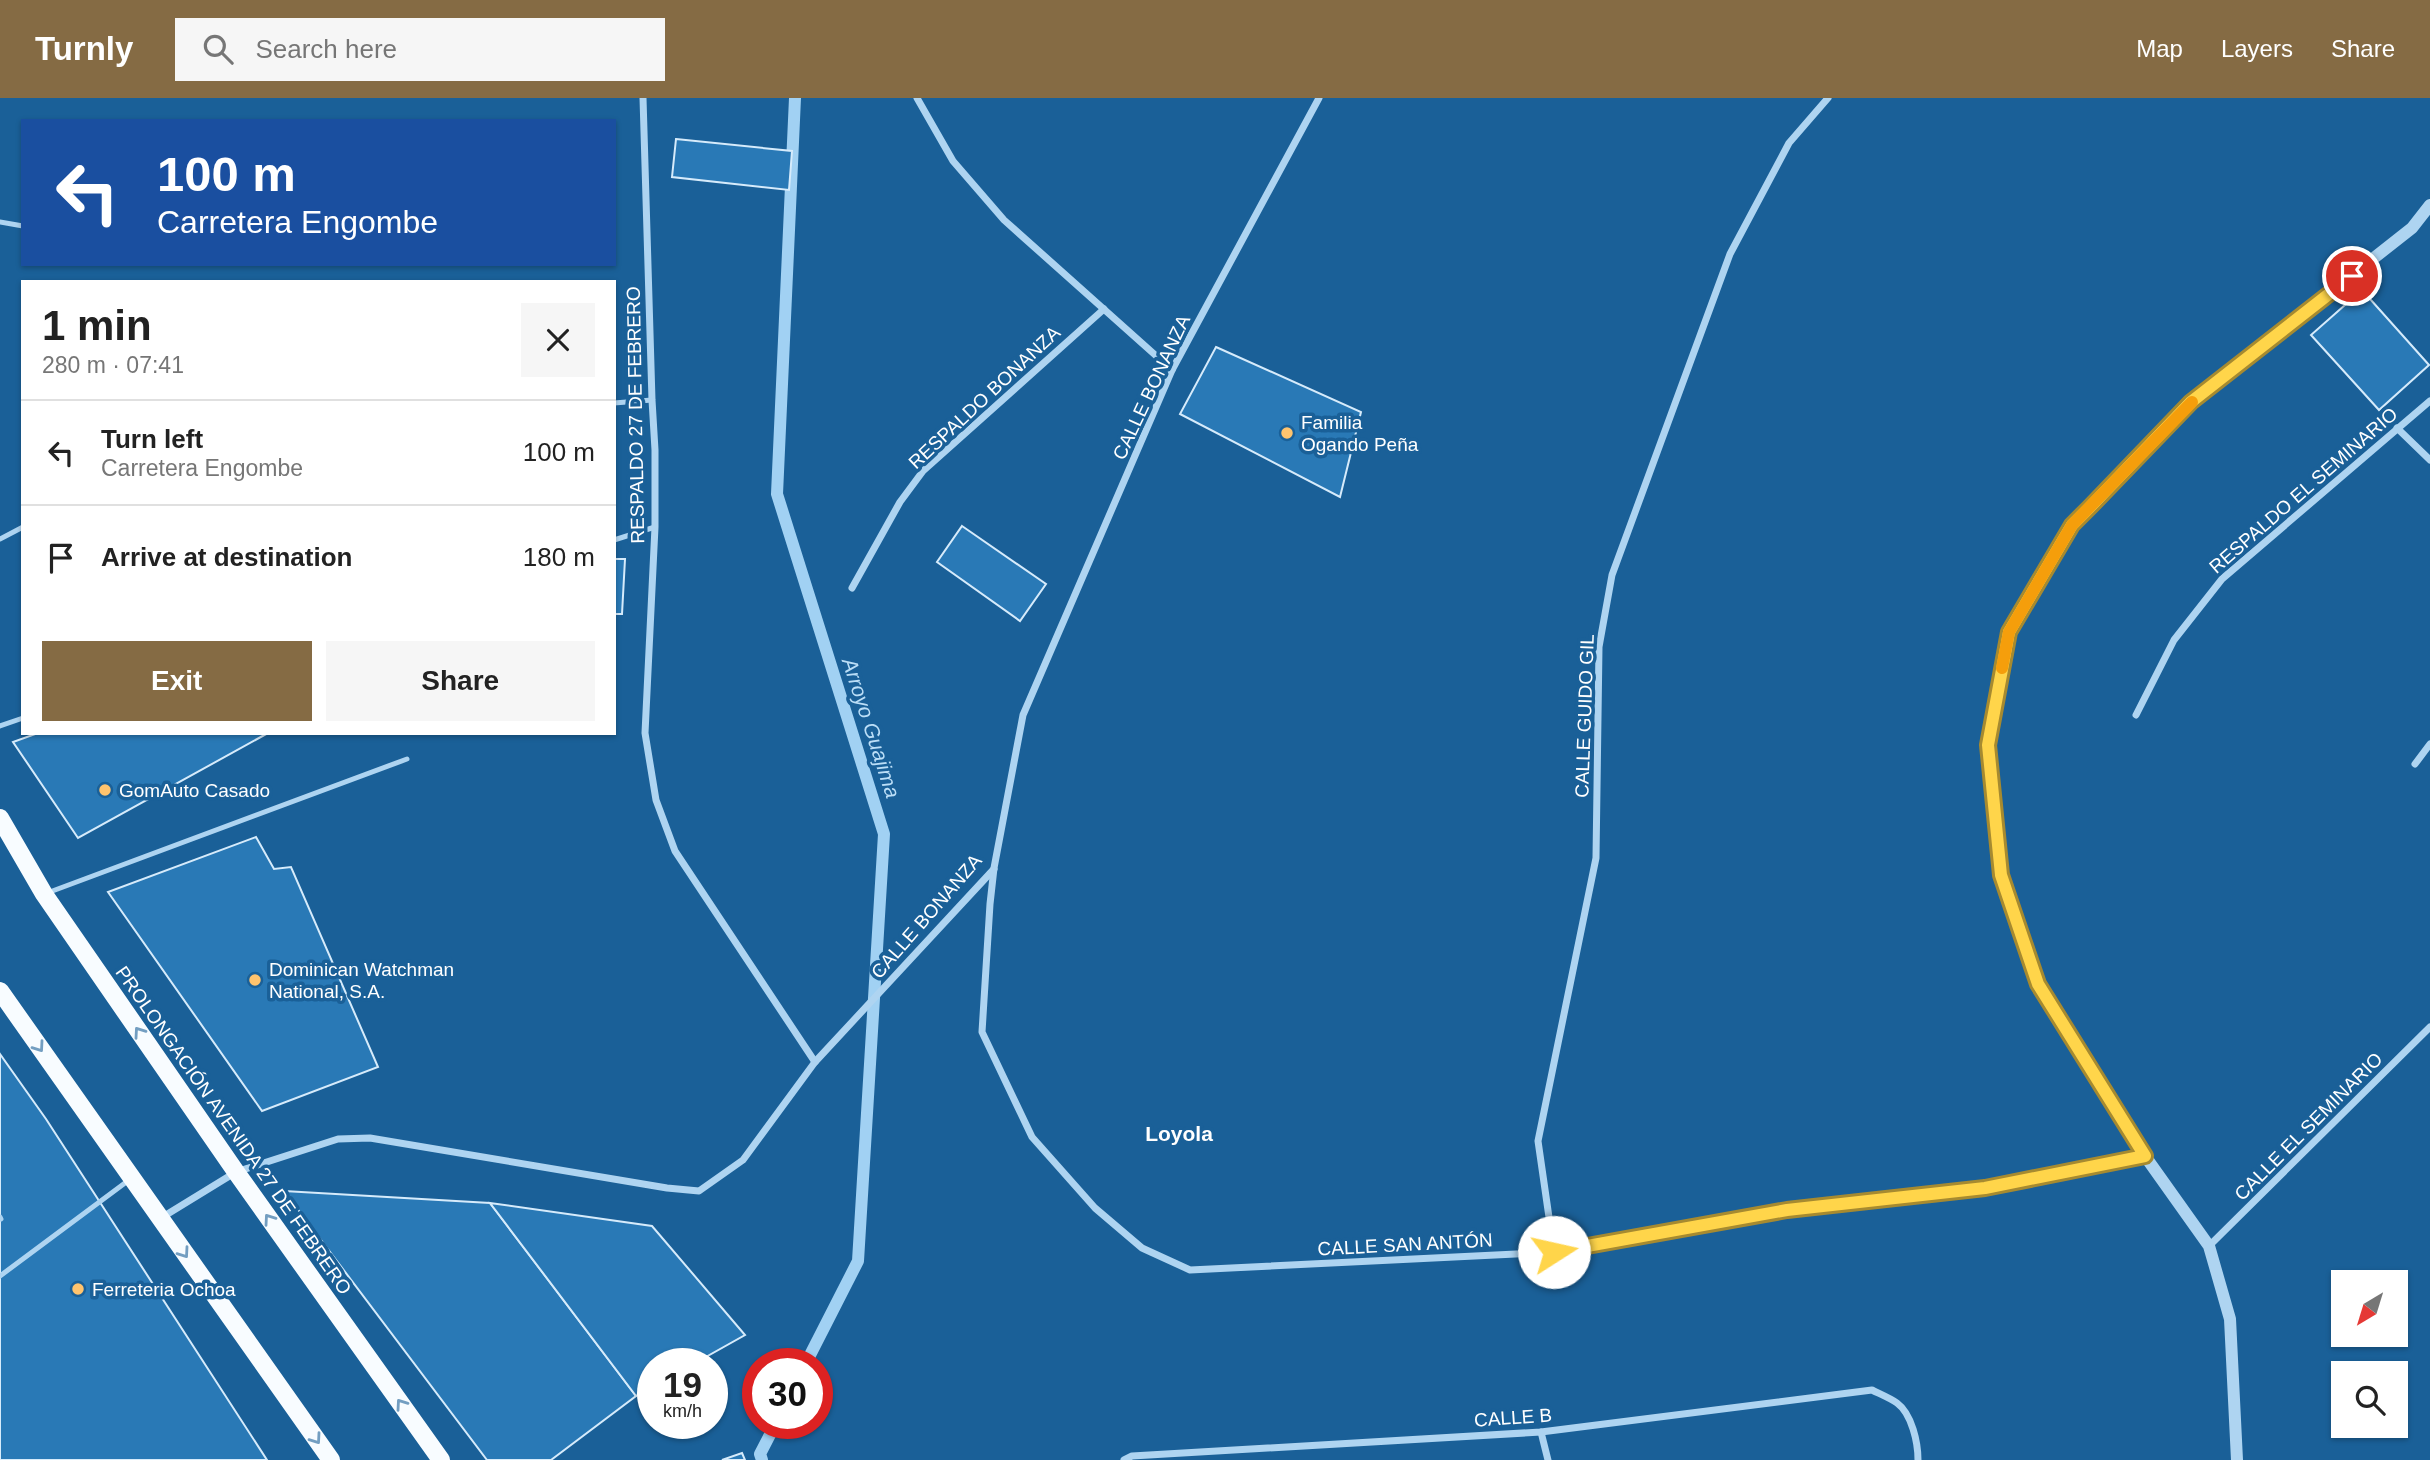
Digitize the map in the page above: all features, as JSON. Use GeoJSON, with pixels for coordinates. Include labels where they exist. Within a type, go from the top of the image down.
{"type":"FeatureCollection","features":[{"type":"Feature","properties":{"kind":"main road","name":"PROLONGACIÓN AVENIDA 27 DE FEBRERO"},"geometry":{"type":"LineString","coordinates":[[0,818],[44,894],[236,1172],[441,1460]]}},
{"type":"Feature","properties":{"kind":"main road"},"geometry":{"type":"LineString","coordinates":[[0,991],[331,1460]]}},
{"type":"Feature","properties":{"kind":"street","name":"RESPALDO 27 DE FEBRERO"},"geometry":{"type":"LineString","coordinates":[[643,98],[655,450],[655,527],[645,733],[656,800],[675,851],[815,1062]]}},
{"type":"Feature","properties":{"kind":"street"},"geometry":{"type":"LineString","coordinates":[[917,98],[953,161],[1004,220],[1172,370]]}},
{"type":"Feature","properties":{"kind":"street","name":"CALLE BONANZA"},"geometry":{"type":"LineString","coordinates":[[160,1219],[236,1172],[338,1139],[370,1138],[667,1188],[699,1191],[743,1160],[815,1062],[994,868],[1023,715],[1172,370],[1320,98]]}},
{"type":"Feature","properties":{"kind":"street","name":"CALLE GUIDO GIL"},"geometry":{"type":"LineString","coordinates":[[1554,1252],[1538,1141],[1596,858],[1599,647],[1612,575],[1730,254],[1788,143],[1828,98]]}},
{"type":"Feature","properties":{"kind":"street"},"geometry":{"type":"LineString","coordinates":[[2237,1460],[2230,1319],[2209,1247],[2145,1156],[2038,984],[2001,875],[1988,745],[2009,632],[2072,525],[2191,402],[2412,228],[2430,205]]}},
{"type":"Feature","properties":{"kind":"street","name":"RESPALDO BONANZA"},"geometry":{"type":"LineString","coordinates":[[852,587],[900,502],[923,471],[1104,309]]}},
{"type":"Feature","properties":{"kind":"street","name":"RESPALDO EL SEMINARIO"},"geometry":{"type":"LineString","coordinates":[[2136,715],[2174,640],[2222,579],[2430,401]]}},
{"type":"Feature","properties":{"kind":"street"},"geometry":{"type":"LineString","coordinates":[[2397,428],[2430,460]]}},
{"type":"Feature","properties":{"kind":"street"},"geometry":{"type":"LineString","coordinates":[[2415,764],[2430,744]]}},
{"type":"Feature","properties":{"kind":"street","name":"CALLE SAN ANTÓN"},"geometry":{"type":"LineString","coordinates":[[994,868],[982,1032],[1032,1137],[1095,1208],[1142,1248],[1190,1270],[1554,1252],[1787,1210],[1985,1188],[2145,1156]]}},
{"type":"Feature","properties":{"kind":"street","name":"CALLE EL SEMINARIO"},"geometry":{"type":"LineString","coordinates":[[2209,1247],[2430,1027]]}},
{"type":"Feature","properties":{"kind":"street","name":"CALLE B"},"geometry":{"type":"LineString","coordinates":[[1124,1460],[1132,1457],[1541,1432],[1872,1390],[1900,1404],[1912,1425],[1918,1446],[1917,1460]]}},
{"type":"Feature","properties":{"kind":"street"},"geometry":{"type":"LineString","coordinates":[[1541,1432],[1548,1460]]}},
{"type":"Feature","properties":{"kind":"lane"},"geometry":{"type":"LineString","coordinates":[[0,222],[21,226]]}},
{"type":"Feature","properties":{"kind":"lane"},"geometry":{"type":"LineString","coordinates":[[616,403],[652,400]]}},
{"type":"Feature","properties":{"kind":"lane"},"geometry":{"type":"LineString","coordinates":[[616,539],[655,527]]}},
{"type":"Feature","properties":{"kind":"lane"},"geometry":{"type":"LineString","coordinates":[[0,539],[21,528]]}},
{"type":"Feature","properties":{"kind":"lane"},"geometry":{"type":"LineString","coordinates":[[0,726],[21,719]]}},
{"type":"Feature","properties":{"kind":"lane"},"geometry":{"type":"LineString","coordinates":[[44,894],[407,759]]}},
{"type":"Feature","properties":{"kind":"lane"},"geometry":{"type":"LineString","coordinates":[[0,1276],[131,1178]]}},
{"type":"Feature","properties":{"kind":"building"},"geometry":{"type":"Polygon","coordinates":[[[676,139],[792,151],[789,190],[672,177],[676,139]]]}},
{"type":"Feature","properties":{"kind":"building"},"geometry":{"type":"Polygon","coordinates":[[[2362,290],[2429,365],[2379,410],[2311,335],[2362,290]]]}},
{"type":"Feature","properties":{"kind":"building","name":"Familia Ogando Peña"},"geometry":{"type":"Polygon","coordinates":[[[1216,347],[1361,412],[1340,497],[1180,414],[1216,347]]]}},
{"type":"Feature","properties":{"kind":"building"},"geometry":{"type":"Polygon","coordinates":[[[962,526],[1046,584],[1020,621],[937,562],[962,526]]]}},
{"type":"Feature","properties":{"kind":"building"},"geometry":{"type":"Polygon","coordinates":[[[616,559],[625,559],[622,614],[616,614],[616,559]]]}},
{"type":"Feature","properties":{"kind":"building","name":"GomAuto Casado"},"geometry":{"type":"Polygon","coordinates":[[[32,735],[264,735],[78,838],[13,742],[32,735]]]}},
{"type":"Feature","properties":{"kind":"building","name":"Dominican Watchman National, S.A."},"geometry":{"type":"Polygon","coordinates":[[[256,837],[274,869],[291,867],[378,1067],[262,1111],[108,892],[256,837]]]}},
{"type":"Feature","properties":{"kind":"building","name":"Ferreteria Ochoa"},"geometry":{"type":"Polygon","coordinates":[[[0,1054],[46,1119],[267,1460],[0,1460],[0,1054]]]}},
{"type":"Feature","properties":{"kind":"building"},"geometry":{"type":"Polygon","coordinates":[[[284,1191],[490,1203],[636,1396],[551,1460],[487,1460],[284,1191]]]}},
{"type":"Feature","properties":{"kind":"building"},"geometry":{"type":"Polygon","coordinates":[[[490,1203],[652,1226],[745,1335],[722,1348],[637,1348],[636,1396],[490,1203]]]}},
{"type":"Feature","properties":{"kind":"building"},"geometry":{"type":"Polygon","coordinates":[[[742,1453],[745,1460],[722,1460],[742,1453]]]}},
{"type":"Feature","properties":{"kind":"waterway","name":"Arroyo Guajima"},"geometry":{"type":"LineString","coordinates":[[795,98],[777,494],[884,834],[858,1261],[814,1348]]}},
{"type":"Feature","properties":{"kind":"waterway","name":"Arroyo Guajima"},"geometry":{"type":"LineString","coordinates":[[762,1460],[760,1454],[768,1439]]}},
{"type":"Feature","properties":{"kind":"slow traffic"},"geometry":{"type":"LineString","coordinates":[[2002,668],[2009,632],[2072,525],[2192,402]]}},
{"type":"Feature","properties":{"kind":"place","name":"Familia Ogando Peña"},"geometry":{"type":"Point","coordinates":[1287,433]}},
{"type":"Feature","properties":{"kind":"place","name":"GomAuto Casado"},"geometry":{"type":"Point","coordinates":[105,790]}},
{"type":"Feature","properties":{"kind":"place","name":"Dominican Watchman National, S.A."},"geometry":{"type":"Point","coordinates":[255,980]}},
{"type":"Feature","properties":{"kind":"place","name":"Ferreteria Ochoa"},"geometry":{"type":"Point","coordinates":[78,1289]}},
{"type":"Feature","properties":{"kind":"district","name":"Loyola"},"geometry":{"type":"Point","coordinates":[1179,1134]}},
{"type":"Feature","properties":{"kind":"route"},"geometry":{"type":"LineString","coordinates":[[1554,1252],[1787,1210],[1985,1188],[2145,1156],[2038,984],[2001,875],[1988,745],[2009,632],[2072,525],[2191,402],[2352,276]]}}]}
